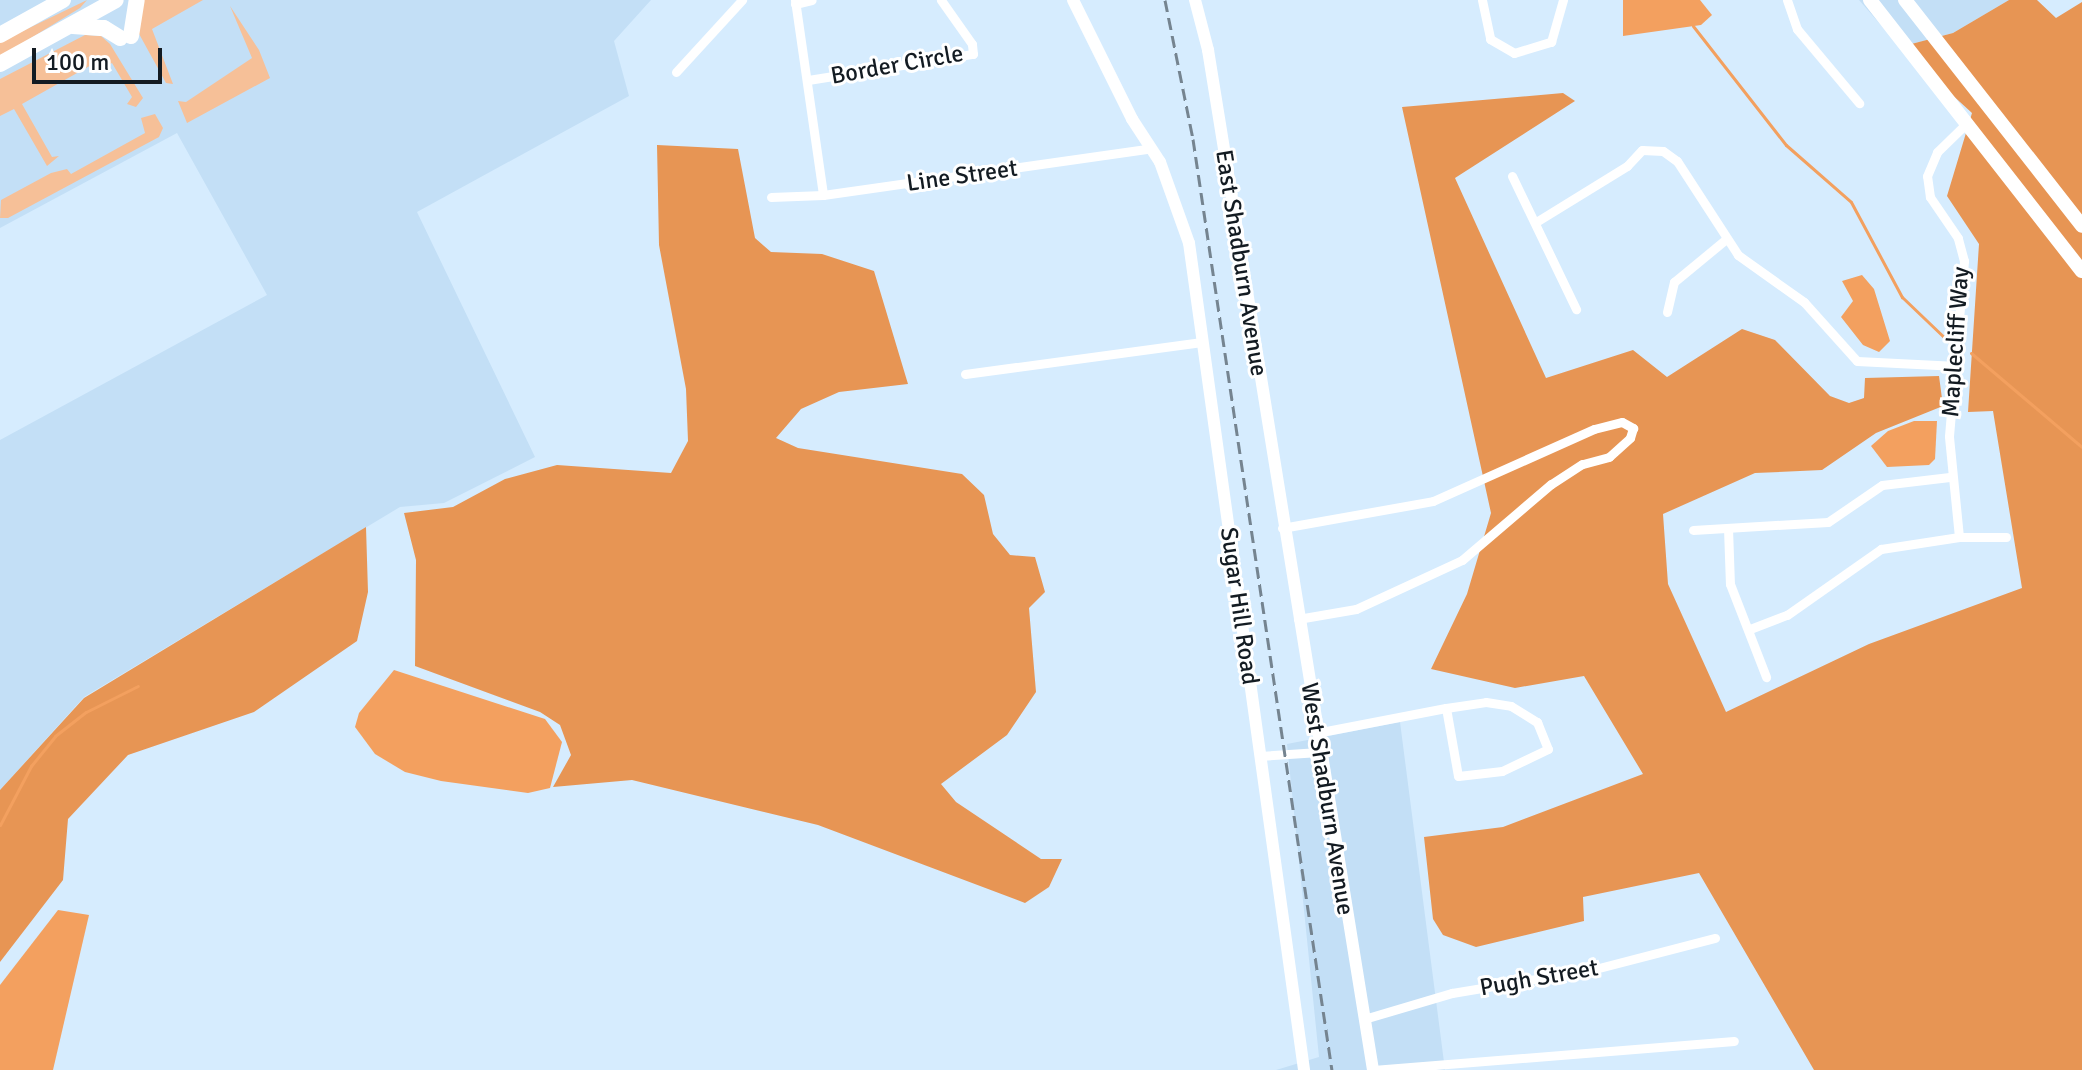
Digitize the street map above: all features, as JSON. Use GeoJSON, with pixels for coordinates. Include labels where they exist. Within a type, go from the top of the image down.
{"type":"FeatureCollection","features":[{"type":"Feature","properties":{"kind":"highway"},"geometry":{"type":"LineString","coordinates":[[0,35],[63,0]]}},
{"type":"Feature","properties":{"kind":"highway"},"geometry":{"type":"LineString","coordinates":[[0,64],[116,0]]}},
{"type":"Feature","properties":{"kind":"highway"},"geometry":{"type":"LineString","coordinates":[[68,26],[104,28],[125,37],[137,0]]}},
{"type":"Feature","properties":{"kind":"main road"},"geometry":{"type":"LineString","coordinates":[[1870,0],[2082,271]]}},
{"type":"Feature","properties":{"kind":"main road"},"geometry":{"type":"LineString","coordinates":[[1905,0],[2082,226]]}},
{"type":"Feature","properties":{"kind":"street"},"geometry":{"type":"LineString","coordinates":[[676,72],[742,0]]}},
{"type":"Feature","properties":{"kind":"street"},"geometry":{"type":"LineString","coordinates":[[812,0],[795,2],[823,195]]}},
{"type":"Feature","properties":{"kind":"street","name":"Border Circle"},"geometry":{"type":"LineString","coordinates":[[808,80],[973,54],[972,44],[941,0]]}},
{"type":"Feature","properties":{"kind":"street","name":"Sugar Hill Road"},"geometry":{"type":"LineString","coordinates":[[1073,0],[1132,119],[1152,148],[1174,192],[1189,243],[1304,1070]]}},
{"type":"Feature","properties":{"kind":"street","name":"East Shadburn Avenue"},"geometry":{"type":"LineString","coordinates":[[1195,0],[1210,65],[1282,528]]}},
{"type":"Feature","properties":{"kind":"street"},"geometry":{"type":"LineString","coordinates":[[1482,0],[1490,39],[1514,53],[1551,42],[1563,0]]}},
{"type":"Feature","properties":{"kind":"street"},"geometry":{"type":"LineString","coordinates":[[1787,0],[1797,29],[1859,103]]}},
{"type":"Feature","properties":{"kind":"street","name":"Maplecliff Way"},"geometry":{"type":"LineString","coordinates":[[1959,537],[1950,477],[1964,261],[1958,238],[1930,197],[1927,176],[1937,152],[1968,122]]}},
{"type":"Feature","properties":{"kind":"street","name":"Line Street"},"geometry":{"type":"LineString","coordinates":[[771,197],[823,195],[1152,148]]}},
{"type":"Feature","properties":{"kind":"street"},"geometry":{"type":"LineString","coordinates":[[1536,222],[1627,166],[1642,150],[1652,148],[1677,161],[1725,240],[1758,274],[1804,302],[1857,361],[1957,366]]}},
{"type":"Feature","properties":{"kind":"street"},"geometry":{"type":"LineString","coordinates":[[1512,176],[1576,309]]}},
{"type":"Feature","properties":{"kind":"street"},"geometry":{"type":"LineString","coordinates":[[1667,312],[1674,282],[1725,240]]}},
{"type":"Feature","properties":{"kind":"street"},"geometry":{"type":"LineString","coordinates":[[965,374],[1202,342]]}},
{"type":"Feature","properties":{"kind":"street"},"geometry":{"type":"LineString","coordinates":[[1282,528],[1433,501],[1594,429],[1622,422],[1633,428],[1630,438],[1609,457],[1582,464],[1551,484],[1462,560],[1356,609],[1298,619]]}},
{"type":"Feature","properties":{"kind":"street"},"geometry":{"type":"LineString","coordinates":[[1693,530],[1828,522],[1882,485],[1950,477]]}},
{"type":"Feature","properties":{"kind":"street","name":"West Shadburn Avenue"},"geometry":{"type":"LineString","coordinates":[[1282,528],[1373,1070]]}},
{"type":"Feature","properties":{"kind":"street"},"geometry":{"type":"LineString","coordinates":[[1728,528],[1730,584],[1750,629],[1766,677]]}},
{"type":"Feature","properties":{"kind":"street"},"geometry":{"type":"LineString","coordinates":[[1750,629],[1787,615],[1881,549],[1959,537],[2006,537]]}},
{"type":"Feature","properties":{"kind":"street"},"geometry":{"type":"LineString","coordinates":[[1316,733],[1446,708],[1486,702],[1511,706],[1537,722],[1548,749],[1502,771],[1458,776],[1446,708]]}},
{"type":"Feature","properties":{"kind":"street"},"geometry":{"type":"LineString","coordinates":[[1260,756],[1319,752]]}},
{"type":"Feature","properties":{"kind":"street","name":"Pugh Street"},"geometry":{"type":"LineString","coordinates":[[1364,1019],[1406,1003],[1595,969],[1715,938]]}},
{"type":"Feature","properties":{"kind":"street"},"geometry":{"type":"LineString","coordinates":[[1373,1070],[1734,1041]]}},
{"type":"Feature","properties":{"kind":"shaded area"},"geometry":{"type":"Polygon","coordinates":[[[0,0],[651,0],[614,41],[629,96],[417,212],[535,457],[444,503],[400,507],[84,697],[0,790],[0,440],[267,295],[177,133],[0,228],[0,0]]]}},
{"type":"Feature","properties":{"kind":"shaded area"},"geometry":{"type":"Polygon","coordinates":[[[87,0],[80,8],[0,57],[0,42],[87,0]]]}},
{"type":"Feature","properties":{"kind":"shaded area"},"geometry":{"type":"Polygon","coordinates":[[[143,0],[203,0],[152,29],[173,84],[166,83],[138,32],[143,0]]]}},
{"type":"Feature","properties":{"kind":"shaded area"},"geometry":{"type":"Polygon","coordinates":[[[1623,0],[1700,0],[1712,15],[1701,25],[1623,36],[1623,0]]]}},
{"type":"Feature","properties":{"kind":"shaded area"},"geometry":{"type":"Polygon","coordinates":[[[1859,0],[2009,0],[1953,33],[1900,47],[1859,0]]]}},
{"type":"Feature","properties":{"kind":"shaded area"},"geometry":{"type":"Polygon","coordinates":[[[2009,0],[2037,0],[2056,18],[2082,2],[2082,1070],[1814,1070],[1699,873],[1583,897],[1584,921],[1476,947],[1443,935],[1433,919],[1424,837],[1503,827],[1643,774],[1584,676],[1515,688],[1431,669],[1467,594],[1491,513],[1402,107],[1563,93],[1575,101],[1455,178],[1546,378],[1633,350],[1667,377],[1742,329],[1775,340],[1830,396],[1849,403],[1864,398],[1865,378],[1939,376],[1943,406],[1876,433],[1822,470],[1755,473],[1663,514],[1668,584],[1726,712],[1869,644],[2022,588],[1993,411],[1968,412],[1979,244],[1947,196],[1972,113],[1900,47],[1953,33],[2009,0]]]}},
{"type":"Feature","properties":{"kind":"shaded area"},"geometry":{"type":"Polygon","coordinates":[[[230,6],[259,50],[270,78],[187,123],[178,101],[186,102],[252,58],[230,6]]]}},
{"type":"Feature","properties":{"kind":"shaded area"},"geometry":{"type":"Polygon","coordinates":[[[85,35],[101,36],[110,44],[143,98],[136,107],[127,104],[132,97],[112,63],[106,66],[102,59],[22,104],[52,157],[59,156],[47,166],[14,109],[0,116],[0,79],[85,35]]]}},
{"type":"Feature","properties":{"kind":"shaded area"},"geometry":{"type":"Polygon","coordinates":[[[155,114],[163,128],[159,137],[8,218],[0,218],[1,200],[51,173],[67,169],[71,174],[145,133],[141,118],[155,114]]]}},
{"type":"Feature","properties":{"kind":"shaded area"},"geometry":{"type":"Polygon","coordinates":[[[657,145],[738,149],[755,238],[771,252],[822,254],[874,271],[908,384],[839,392],[801,409],[776,438],[798,448],[962,474],[984,495],[993,534],[1010,555],[1035,557],[1045,592],[1029,608],[1036,692],[1007,735],[941,784],[956,802],[1041,859],[1062,859],[1049,887],[1025,903],[818,825],[632,780],[553,787],[571,755],[560,725],[540,712],[415,666],[416,560],[404,513],[453,507],[505,479],[557,465],[671,473],[688,441],[686,389],[659,245],[657,145]]]}},
{"type":"Feature","properties":{"kind":"shaded area"},"geometry":{"type":"Polygon","coordinates":[[[1862,275],[1874,289],[1890,341],[1879,352],[1863,345],[1841,317],[1853,301],[1842,281],[1862,275]]]}},
{"type":"Feature","properties":{"kind":"shaded area"},"geometry":{"type":"Polygon","coordinates":[[[1914,421],[1937,421],[1935,459],[1929,465],[1887,467],[1871,446],[1888,431],[1914,421]]]}},
{"type":"Feature","properties":{"kind":"shaded area"},"geometry":{"type":"Polygon","coordinates":[[[366,527],[368,592],[357,641],[254,712],[128,755],[68,819],[63,880],[0,962],[0,790],[84,698],[366,527]]]}},
{"type":"Feature","properties":{"kind":"shaded area"},"geometry":{"type":"Polygon","coordinates":[[[394,670],[545,719],[562,742],[550,788],[528,793],[441,781],[405,772],[375,754],[355,727],[359,713],[394,670]]]}},
{"type":"Feature","properties":{"kind":"shaded area"},"geometry":{"type":"Polygon","coordinates":[[[1400,722],[1445,1070],[1276,1070],[1319,1057],[1287,744],[1400,722]]]}},
{"type":"Feature","properties":{"kind":"shaded area"},"geometry":{"type":"Polygon","coordinates":[[[58,910],[89,915],[53,1070],[0,1070],[0,985],[58,910]]]}},
{"type":"Feature","properties":{"kind":"waterway"},"geometry":{"type":"LineString","coordinates":[[1693,26],[1786,145],[1851,202],[1902,297],[1948,341]]}},
{"type":"Feature","properties":{"kind":"waterway"},"geometry":{"type":"LineString","coordinates":[[1971,353],[2082,447]]}},
{"type":"Feature","properties":{"kind":"waterway"},"geometry":{"type":"LineString","coordinates":[[0,825],[31,766],[55,736],[86,712],[138,686]]}},
{"type":"Feature","properties":{"kind":"railway"},"geometry":{"type":"LineString","coordinates":[[1165,0],[1193,139],[1332,1070]]}}]}
